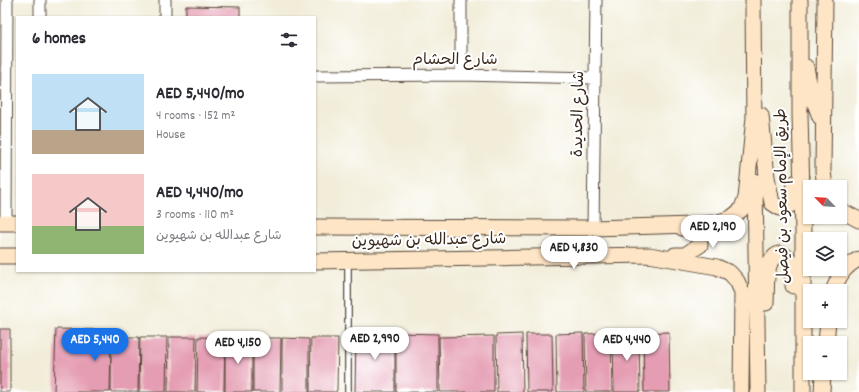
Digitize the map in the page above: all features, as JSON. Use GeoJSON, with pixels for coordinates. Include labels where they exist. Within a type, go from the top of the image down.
{"type":"FeatureCollection","features":[{"type":"Feature","properties":{"kind":"street"},"geometry":{"type":"LineString","coordinates":[[7,0],[4,78],[8,223]]}},
{"type":"Feature","properties":{"kind":"street"},"geometry":{"type":"LineString","coordinates":[[40,0],[40,16]]}},
{"type":"Feature","properties":{"kind":"street"},"geometry":{"type":"LineString","coordinates":[[164,0],[165,16]]}},
{"type":"Feature","properties":{"kind":"street"},"geometry":{"type":"LineString","coordinates":[[461,0],[461,75]]}},
{"type":"Feature","properties":{"kind":"street","name":"شارع الحديدة"},"geometry":{"type":"LineString","coordinates":[[593,228],[596,0]]}},
{"type":"Feature","properties":{"kind":"street","name":"طريق الإمام سعود بن فيصل"},"geometry":{"type":"LineString","coordinates":[[753,0],[758,387]]}},
{"type":"Feature","properties":{"kind":"street","name":"طريق الإمام سعود بن فيصل"},"geometry":{"type":"LineString","coordinates":[[800,0],[800,114],[803,232],[803,392]]}},
{"type":"Feature","properties":{"kind":"street"},"geometry":{"type":"LineString","coordinates":[[825,0],[825,180]]}},
{"type":"Feature","properties":{"kind":"street"},"geometry":{"type":"LineString","coordinates":[[800,39],[811,93],[824,128]]}},
{"type":"Feature","properties":{"kind":"street"},"geometry":{"type":"LineString","coordinates":[[754,60],[767,177],[772,203],[780,208],[790,205],[792,202],[800,114]]}},
{"type":"Feature","properties":{"kind":"street","name":"شارع الحشام"},"geometry":{"type":"LineString","coordinates":[[316,76],[461,75],[595,78]]}},
{"type":"Feature","properties":{"kind":"street","name":"شارع عبدالله بن شهيوين"},"geometry":{"type":"LineString","coordinates":[[316,227],[593,228],[676,226],[715,223],[731,218],[741,210],[746,198],[754,117]]}},
{"type":"Feature","properties":{"kind":"street"},"geometry":{"type":"LineString","coordinates":[[847,214],[859,220]]}},
{"type":"Feature","properties":{"kind":"street"},"geometry":{"type":"LineString","coordinates":[[662,256],[685,254],[700,245],[700,235],[696,231],[676,226]]}},
{"type":"Feature","properties":{"kind":"street","name":"شارع عبدالله بن شهيوين"},"geometry":{"type":"LineString","coordinates":[[316,261],[649,254],[717,267],[730,273],[738,281],[742,292],[741,392]]}},
{"type":"Feature","properties":{"kind":"street"},"geometry":{"type":"LineString","coordinates":[[758,387],[768,274],[770,262],[774,256],[780,254],[790,260],[792,270],[795,330],[802,364]]}},
{"type":"Feature","properties":{"kind":"street"},"geometry":{"type":"LineString","coordinates":[[0,256],[16,256]]}},
{"type":"Feature","properties":{"kind":"street"},"geometry":{"type":"LineString","coordinates":[[836,284],[845,268],[859,260]]}},
{"type":"Feature","properties":{"kind":"street"},"geometry":{"type":"LineString","coordinates":[[822,392],[823,380]]}},
{"type":"Feature","properties":{"kind":"lane"},"geometry":{"type":"LineString","coordinates":[[348,261],[348,392]]}},
{"type":"Feature","properties":{"kind":"building"},"geometry":{"type":"Polygon","coordinates":[[[186,6],[240,7],[240,16],[186,16],[186,6]]]}},
{"type":"Feature","properties":{"kind":"building"},"geometry":{"type":"Polygon","coordinates":[[[0,329],[10,329],[10,392],[0,392],[0,329]]]}},
{"type":"Feature","properties":{"kind":"building"},"geometry":{"type":"Polygon","coordinates":[[[56,329],[112,330],[112,337],[139,337],[138,392],[111,392],[111,346],[110,392],[54,392],[56,329]]]}},
{"type":"Feature","properties":{"kind":"building"},"geometry":{"type":"Polygon","coordinates":[[[356,330],[395,331],[395,392],[355,392],[356,330]]]}},
{"type":"Feature","properties":{"kind":"building"},"geometry":{"type":"Polygon","coordinates":[[[639,332],[640,392],[614,392],[613,333],[639,332]]]}},
{"type":"Feature","properties":{"kind":"building"},"geometry":{"type":"Polygon","coordinates":[[[669,332],[670,392],[644,392],[643,333],[669,332]]]}},
{"type":"Feature","properties":{"kind":"building"},"geometry":{"type":"Polygon","coordinates":[[[396,333],[438,334],[438,392],[396,392],[396,333]]]}},
{"type":"Feature","properties":{"kind":"building"},"geometry":{"type":"Polygon","coordinates":[[[583,333],[584,392],[557,392],[556,334],[583,333]]]}},
{"type":"Feature","properties":{"kind":"building"},"geometry":{"type":"Polygon","coordinates":[[[611,333],[612,392],[586,392],[585,334],[611,333]]]}},
{"type":"Feature","properties":{"kind":"building"},"geometry":{"type":"Polygon","coordinates":[[[522,334],[523,392],[497,392],[496,335],[522,334]]]}},
{"type":"Feature","properties":{"kind":"building"},"geometry":{"type":"Polygon","coordinates":[[[526,334],[552,334],[553,392],[527,392],[526,334]]]}},
{"type":"Feature","properties":{"kind":"building"},"geometry":{"type":"Polygon","coordinates":[[[494,336],[494,392],[440,392],[439,337],[494,336]]]}},
{"type":"Feature","properties":{"kind":"building"},"geometry":{"type":"Polygon","coordinates":[[[140,337],[167,337],[166,392],[139,392],[140,337]]]}},
{"type":"Feature","properties":{"kind":"building"},"geometry":{"type":"Polygon","coordinates":[[[169,337],[196,337],[195,392],[168,392],[169,337]]]}},
{"type":"Feature","properties":{"kind":"building"},"geometry":{"type":"Polygon","coordinates":[[[198,337],[225,338],[224,392],[197,392],[198,337]]]}},
{"type":"Feature","properties":{"kind":"building"},"geometry":{"type":"Polygon","coordinates":[[[225,338],[252,338],[252,392],[225,392],[225,338]]]}},
{"type":"Feature","properties":{"kind":"building"},"geometry":{"type":"Polygon","coordinates":[[[253,338],[281,338],[280,392],[253,392],[253,338]]]}},
{"type":"Feature","properties":{"kind":"building"},"geometry":{"type":"Polygon","coordinates":[[[282,338],[309,339],[309,392],[282,392],[282,338]]]}},
{"type":"Feature","properties":{"kind":"building"},"geometry":{"type":"Polygon","coordinates":[[[311,338],[338,338],[336,392],[310,392],[311,338]]]}}]}
